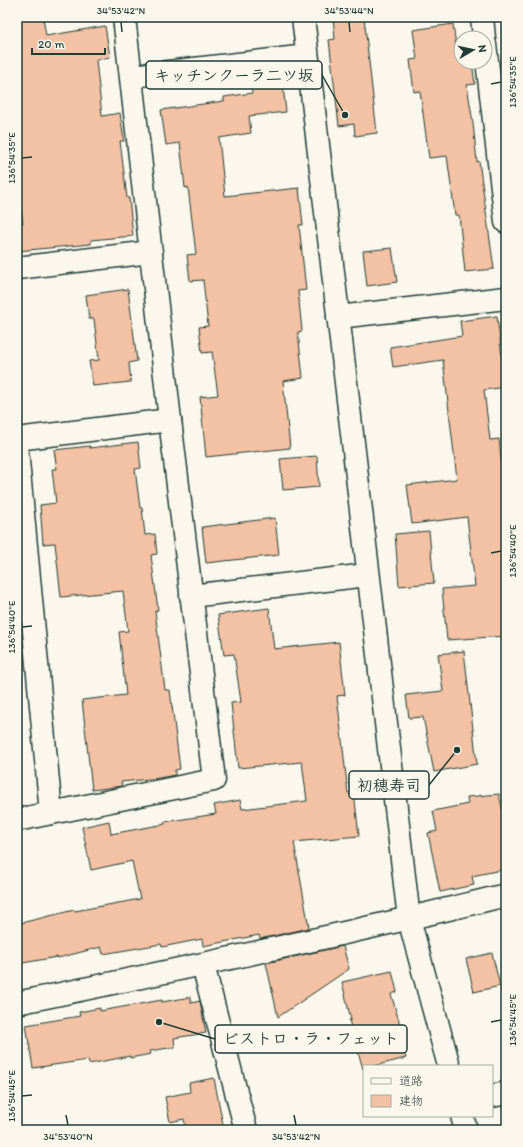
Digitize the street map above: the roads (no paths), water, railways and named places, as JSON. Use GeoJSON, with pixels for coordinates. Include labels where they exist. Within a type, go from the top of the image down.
{"type":"FeatureCollection","features":[{"type":"Feature","properties":{"kind":"street"},"geometry":{"type":"LineString","coordinates":[[17,820],[214,780],[170,420],[132,76],[124,17]]}},
{"type":"Feature","properties":{"kind":"street"},"geometry":{"type":"LineString","coordinates":[[302,17],[409,919],[449,1065]]}},
{"type":"Feature","properties":{"kind":"street"},"geometry":{"type":"LineString","coordinates":[[482,17],[483,30]]}},
{"type":"Feature","properties":{"kind":"street"},"geometry":{"type":"LineString","coordinates":[[132,76],[307,56]]}},
{"type":"Feature","properties":{"kind":"street"},"geometry":{"type":"LineString","coordinates":[[488,70],[506,222]]}},
{"type":"Feature","properties":{"kind":"street"},"geometry":{"type":"LineString","coordinates":[[17,268],[151,252]]}},
{"type":"Feature","properties":{"kind":"street"},"geometry":{"type":"LineString","coordinates":[[338,317],[506,298]]}},
{"type":"Feature","properties":{"kind":"street"},"geometry":{"type":"LineString","coordinates":[[17,438],[170,420]]}},
{"type":"Feature","properties":{"kind":"street"},"geometry":{"type":"LineString","coordinates":[[17,450],[51,813]]}},
{"type":"Feature","properties":{"kind":"street"},"geometry":{"type":"LineString","coordinates":[[191,596],[368,575]]}},
{"type":"Feature","properties":{"kind":"street"},"geometry":{"type":"LineString","coordinates":[[17,1003],[409,919],[506,895]]}},
{"type":"Feature","properties":{"kind":"street"},"geometry":{"type":"LineString","coordinates":[[203,964],[246,1130]]}},
{"type":"Feature","properties":{"kind":"street"},"geometry":{"type":"LineString","coordinates":[[493,1096],[506,1093]]}},
{"type":"Feature","properties":{"kind":"street"},"geometry":{"type":"LineString","coordinates":[[462,1117],[466,1130]]}},
{"type":"Feature","properties":{"kind":"place","name":"キッチンクーラ二ツ坂"},"geometry":{"type":"Point","coordinates":[345,115]}},
{"type":"Feature","properties":{"kind":"place","name":"初穂寿司"},"geometry":{"type":"Point","coordinates":[457,750]}},
{"type":"Feature","properties":{"kind":"place","name":"ビストロ・ラ・フェット"},"geometry":{"type":"Point","coordinates":[159,1022]}}]}
